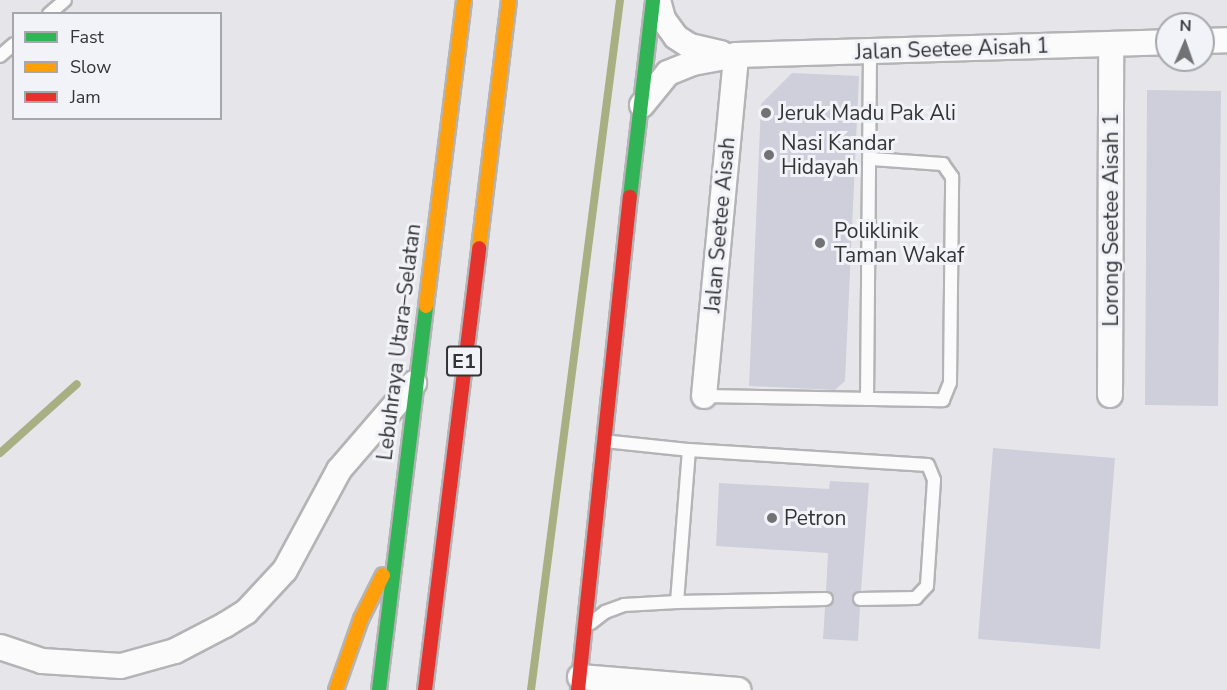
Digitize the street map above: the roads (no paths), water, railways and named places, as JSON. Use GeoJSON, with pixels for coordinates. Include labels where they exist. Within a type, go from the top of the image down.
{"type":"FeatureCollection","features":[{"type":"Feature","properties":{"kind":"highway","name":"Lebuhraya Utara–Selatan"},"geometry":{"type":"LineString","coordinates":[[379,690],[414,382],[464,0]]}},
{"type":"Feature","properties":{"kind":"highway","name":"E1"},"geometry":{"type":"LineString","coordinates":[[425,690],[509,0]]}},
{"type":"Feature","properties":{"kind":"highway"},"geometry":{"type":"LineString","coordinates":[[505,32],[519,0]]}},
{"type":"Feature","properties":{"kind":"highway"},"geometry":{"type":"LineString","coordinates":[[579,683],[602,441],[641,107],[656,0]]}},
{"type":"Feature","properties":{"kind":"highway"},"geometry":{"type":"LineString","coordinates":[[336,690],[361,619],[394,551]]}},
{"type":"Feature","properties":{"kind":"street","name":"Jalan Seetee Aisah 1"},"geometry":{"type":"LineString","coordinates":[[656,0],[663,20],[683,42],[736,55]]}},
{"type":"Feature","properties":{"kind":"street","name":"Jalan Seetee Aisah 1"},"geometry":{"type":"LineString","coordinates":[[641,107],[668,73],[693,63],[736,55],[1155,42]]}},
{"type":"Feature","properties":{"kind":"street","name":"Lorong Seetee Aisah 1"},"geometry":{"type":"LineString","coordinates":[[1110,395],[1111,44]]}},
{"type":"Feature","properties":{"kind":"street","name":"Jalan Seetee Aisah"},"geometry":{"type":"LineString","coordinates":[[704,396],[736,55]]}},
{"type":"Feature","properties":{"kind":"street"},"geometry":{"type":"LineString","coordinates":[[0,647],[42,661],[121,666],[175,651],[246,612],[285,570],[339,470],[414,382]]}},
{"type":"Feature","properties":{"kind":"street"},"geometry":{"type":"LineString","coordinates":[[579,683],[738,690]]}},
{"type":"Feature","properties":{"kind":"lane"},"geometry":{"type":"LineString","coordinates":[[51,12],[65,0]]}},
{"type":"Feature","properties":{"kind":"lane"},"geometry":{"type":"LineString","coordinates":[[0,56],[12,46]]}},
{"type":"Feature","properties":{"kind":"lane"},"geometry":{"type":"LineString","coordinates":[[867,399],[871,159],[870,51]]}},
{"type":"Feature","properties":{"kind":"lane"},"geometry":{"type":"LineString","coordinates":[[704,396],[943,400],[950,383],[952,177],[943,164],[871,159]]}},
{"type":"Feature","properties":{"kind":"lane"},"geometry":{"type":"LineString","coordinates":[[602,441],[690,450],[928,465],[934,480],[927,586],[916,598],[860,599]]}},
{"type":"Feature","properties":{"kind":"lane"},"geometry":{"type":"LineString","coordinates":[[677,602],[690,450]]}},
{"type":"Feature","properties":{"kind":"lane"},"geometry":{"type":"LineString","coordinates":[[583,630],[605,612],[624,605],[826,599]]}},
{"type":"Feature","properties":{"kind":"waterway"},"geometry":{"type":"LineString","coordinates":[[531,690],[620,0]]}},
{"type":"Feature","properties":{"kind":"waterway"},"geometry":{"type":"LineString","coordinates":[[0,453],[77,384]]}},
{"type":"Feature","properties":{"kind":"place","name":"Jeruk Madu Pak Ali"},"geometry":{"type":"Point","coordinates":[766,113]}},
{"type":"Feature","properties":{"kind":"place","name":"Nasi Kandar Hidayah"},"geometry":{"type":"Point","coordinates":[769,155]}},
{"type":"Feature","properties":{"kind":"place","name":"Poliklinik Taman Wakaf"},"geometry":{"type":"Point","coordinates":[820,243]}},
{"type":"Feature","properties":{"kind":"place","name":"Petron"},"geometry":{"type":"Point","coordinates":[772,518]}}]}
